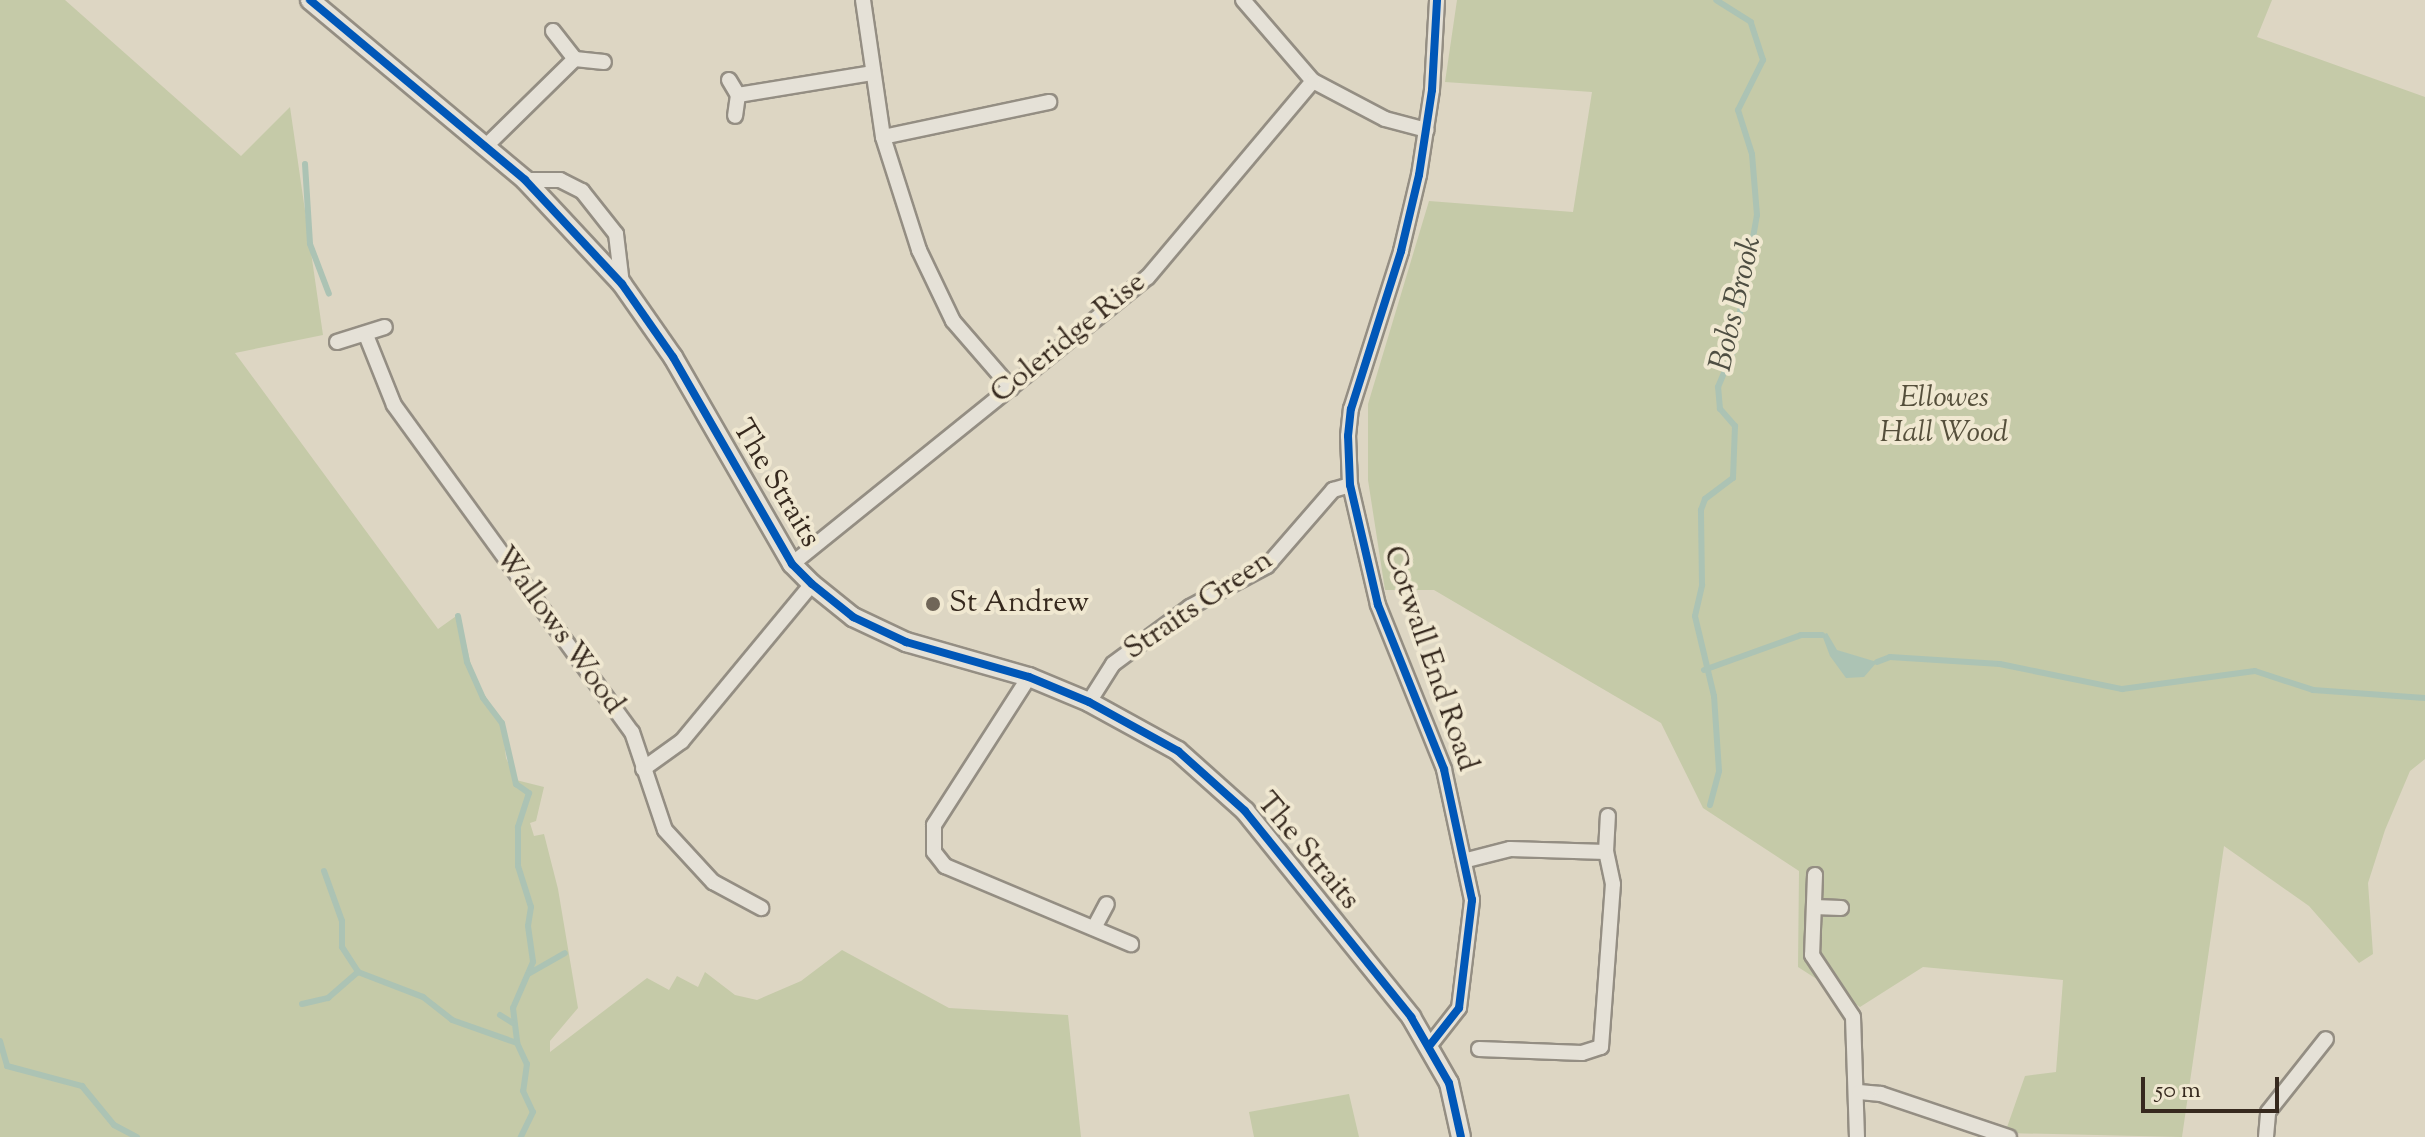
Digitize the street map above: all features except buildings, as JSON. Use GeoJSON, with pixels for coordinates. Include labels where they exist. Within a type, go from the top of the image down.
{"type":"FeatureCollection","features":[{"type":"Feature","properties":{"kind":"street","name":"The Straits"},"geometry":{"type":"LineString","coordinates":[[310,0],[525,180],[622,284],[673,357],[792,564],[812,584],[853,617],[906,642],[1029,677],[1089,702],[1178,751],[1245,811],[1411,1017],[1430,1045],[1449,1083],[1461,1137]]}},
{"type":"Feature","properties":{"kind":"street"},"geometry":{"type":"LineString","coordinates":[[863,0],[883,137],[919,250],[953,321],[1011,388]]}},
{"type":"Feature","properties":{"kind":"street"},"geometry":{"type":"LineString","coordinates":[[1243,0],[1313,81],[1374,114],[1427,130]]}},
{"type":"Feature","properties":{"kind":"street","name":"Cotwall End Road"},"geometry":{"type":"LineString","coordinates":[[1430,1045],[1459,1008],[1466,980],[1472,900],[1467,860],[1444,769],[1378,605],[1350,485],[1351,409],[1401,251],[1427,130],[1437,0]]}},
{"type":"Feature","properties":{"kind":"street"},"geometry":{"type":"LineString","coordinates":[[553,31],[575,59],[604,62]]}},
{"type":"Feature","properties":{"kind":"street"},"geometry":{"type":"LineString","coordinates":[[485,147],[575,59]]}},
{"type":"Feature","properties":{"kind":"street"},"geometry":{"type":"LineString","coordinates":[[738,95],[873,73]]}},
{"type":"Feature","properties":{"kind":"street"},"geometry":{"type":"LineString","coordinates":[[729,80],[738,95],[735,116]]}},
{"type":"Feature","properties":{"kind":"street","name":"Coleridge Rise"},"geometry":{"type":"LineString","coordinates":[[792,564],[1148,277],[1313,81]]}},
{"type":"Feature","properties":{"kind":"street"},"geometry":{"type":"LineString","coordinates":[[883,137],[1049,102]]}},
{"type":"Feature","properties":{"kind":"street"},"geometry":{"type":"LineString","coordinates":[[525,180],[560,180],[582,191],[616,234],[622,284]]}},
{"type":"Feature","properties":{"kind":"street"},"geometry":{"type":"LineString","coordinates":[[337,342],[385,327]]}},
{"type":"Feature","properties":{"kind":"street","name":"Wallows Wood"},"geometry":{"type":"LineString","coordinates":[[366,335],[394,405],[632,732],[665,830],[713,882],[761,908]]}},
{"type":"Feature","properties":{"kind":"street","name":"Straits Green"},"geometry":{"type":"LineString","coordinates":[[1089,702],[1113,664],[1190,607],[1267,566],[1333,490],[1350,485]]}},
{"type":"Feature","properties":{"kind":"street"},"geometry":{"type":"LineString","coordinates":[[643,769],[682,741],[812,584]]}},
{"type":"Feature","properties":{"kind":"street"},"geometry":{"type":"LineString","coordinates":[[1029,677],[934,825],[934,852],[945,866],[1131,944]]}},
{"type":"Feature","properties":{"kind":"street"},"geometry":{"type":"LineString","coordinates":[[1479,1049],[1582,1053],[1601,1047],[1613,884],[1606,852],[1608,816]]}},
{"type":"Feature","properties":{"kind":"street"},"geometry":{"type":"LineString","coordinates":[[1467,860],[1510,849],[1606,852]]}},
{"type":"Feature","properties":{"kind":"street"},"geometry":{"type":"LineString","coordinates":[[1815,875],[1812,955],[1853,1017],[1859,1092],[1857,1137]]}},
{"type":"Feature","properties":{"kind":"street"},"geometry":{"type":"LineString","coordinates":[[1094,928],[1107,904]]}},
{"type":"Feature","properties":{"kind":"street"},"geometry":{"type":"LineString","coordinates":[[1814,907],[1841,908]]}},
{"type":"Feature","properties":{"kind":"street"},"geometry":{"type":"LineString","coordinates":[[2266,1137],[2268,1112],[2326,1039]]}},
{"type":"Feature","properties":{"kind":"street"},"geometry":{"type":"LineString","coordinates":[[1859,1092],[1881,1094],[2009,1137]]}},
{"type":"Feature","properties":{"kind":"green space"},"geometry":{"type":"Polygon","coordinates":[[[0,0],[65,0],[241,156],[290,107],[323,335],[235,353],[438,629],[459,614],[474,678],[502,723],[506,758],[516,780],[544,787],[536,821],[530,823],[534,836],[544,834],[558,889],[578,1008],[550,1041],[550,1052],[647,978],[669,990],[677,976],[698,987],[705,972],[735,995],[757,1000],[801,981],[842,950],[949,1008],[1068,1015],[1081,1137],[0,1137],[0,0]]]}},
{"type":"Feature","properties":{"kind":"green space","name":"Ellowes Hall Wood"},"geometry":{"type":"Polygon","coordinates":[[[1457,0],[2272,0],[2257,37],[2425,97],[2425,759],[2410,771],[2385,830],[2368,883],[2373,954],[2359,963],[2309,906],[2224,846],[2182,1137],[2005,1133],[2025,1076],[2056,1072],[2063,980],[1923,967],[1860,1007],[1798,967],[1799,871],[1703,808],[1661,723],[1434,590],[1385,590],[1368,480],[1368,404],[1429,201],[1573,212],[1592,92],[1445,82],[1457,0]]]}},
{"type":"Feature","properties":{"kind":"green space"},"geometry":{"type":"Polygon","coordinates":[[[1349,1094],[1359,1137],[1254,1137],[1249,1112],[1349,1094]]]}},
{"type":"Feature","properties":{"kind":"shaded area"},"geometry":{"type":"Polygon","coordinates":[[[1827,633],[1837,650],[1877,662],[1864,677],[1846,678],[1830,656],[1822,635],[1827,633]]]}},
{"type":"Feature","properties":{"kind":"waterway","name":"Bobs Brook"},"geometry":{"type":"LineString","coordinates":[[1710,805],[1719,771],[1714,696],[1695,616],[1702,585],[1701,510],[1705,499],[1733,478],[1735,426],[1720,409],[1718,387],[1733,351],[1757,215],[1752,154],[1738,110],[1763,60],[1751,22],[1716,0]]}},
{"type":"Feature","properties":{"kind":"waterway"},"geometry":{"type":"LineString","coordinates":[[305,164],[310,244],[329,294]]}},
{"type":"Feature","properties":{"kind":"waterway"},"geometry":{"type":"LineString","coordinates":[[458,616],[467,662],[483,698],[502,723],[516,784],[529,793],[518,827],[518,866],[531,907],[528,926],[533,962],[513,1008],[517,1043]]}},
{"type":"Feature","properties":{"kind":"waterway"},"geometry":{"type":"LineString","coordinates":[[1704,670],[1801,635],[1822,635]]}},
{"type":"Feature","properties":{"kind":"waterway"},"geometry":{"type":"LineString","coordinates":[[1877,662],[1890,657],[2000,664],[2122,689],[2255,671],[2313,690],[2425,698]]}},
{"type":"Feature","properties":{"kind":"waterway"},"geometry":{"type":"LineString","coordinates":[[324,871],[342,921],[342,947],[358,972],[423,997],[452,1020],[517,1043],[527,1064],[523,1091],[533,1112],[521,1137]]}},
{"type":"Feature","properties":{"kind":"waterway"},"geometry":{"type":"LineString","coordinates":[[530,973],[565,953]]}},
{"type":"Feature","properties":{"kind":"waterway"},"geometry":{"type":"LineString","coordinates":[[302,1004],[328,998],[358,972]]}},
{"type":"Feature","properties":{"kind":"waterway"},"geometry":{"type":"LineString","coordinates":[[500,1015],[513,1023]]}},
{"type":"Feature","properties":{"kind":"waterway"},"geometry":{"type":"LineString","coordinates":[[0,1041],[7,1066],[82,1086],[114,1125],[137,1137]]}},
{"type":"Feature","properties":{"kind":"cycle path"},"geometry":{"type":"LineString","coordinates":[[310,0],[525,180],[622,284],[673,357],[792,564],[812,584],[853,617],[906,642],[1029,677],[1089,702],[1178,751],[1245,811],[1411,1017],[1449,1083],[1461,1137]]}},
{"type":"Feature","properties":{"kind":"cycle path"},"geometry":{"type":"LineString","coordinates":[[1430,1045],[1459,1008],[1472,900],[1444,769],[1378,605],[1350,485],[1348,436],[1351,409],[1401,251],[1419,175],[1432,90],[1437,0]]}},
{"type":"Feature","properties":{"kind":"place","name":"St Andrew"},"geometry":{"type":"Point","coordinates":[933,604]}}]}
